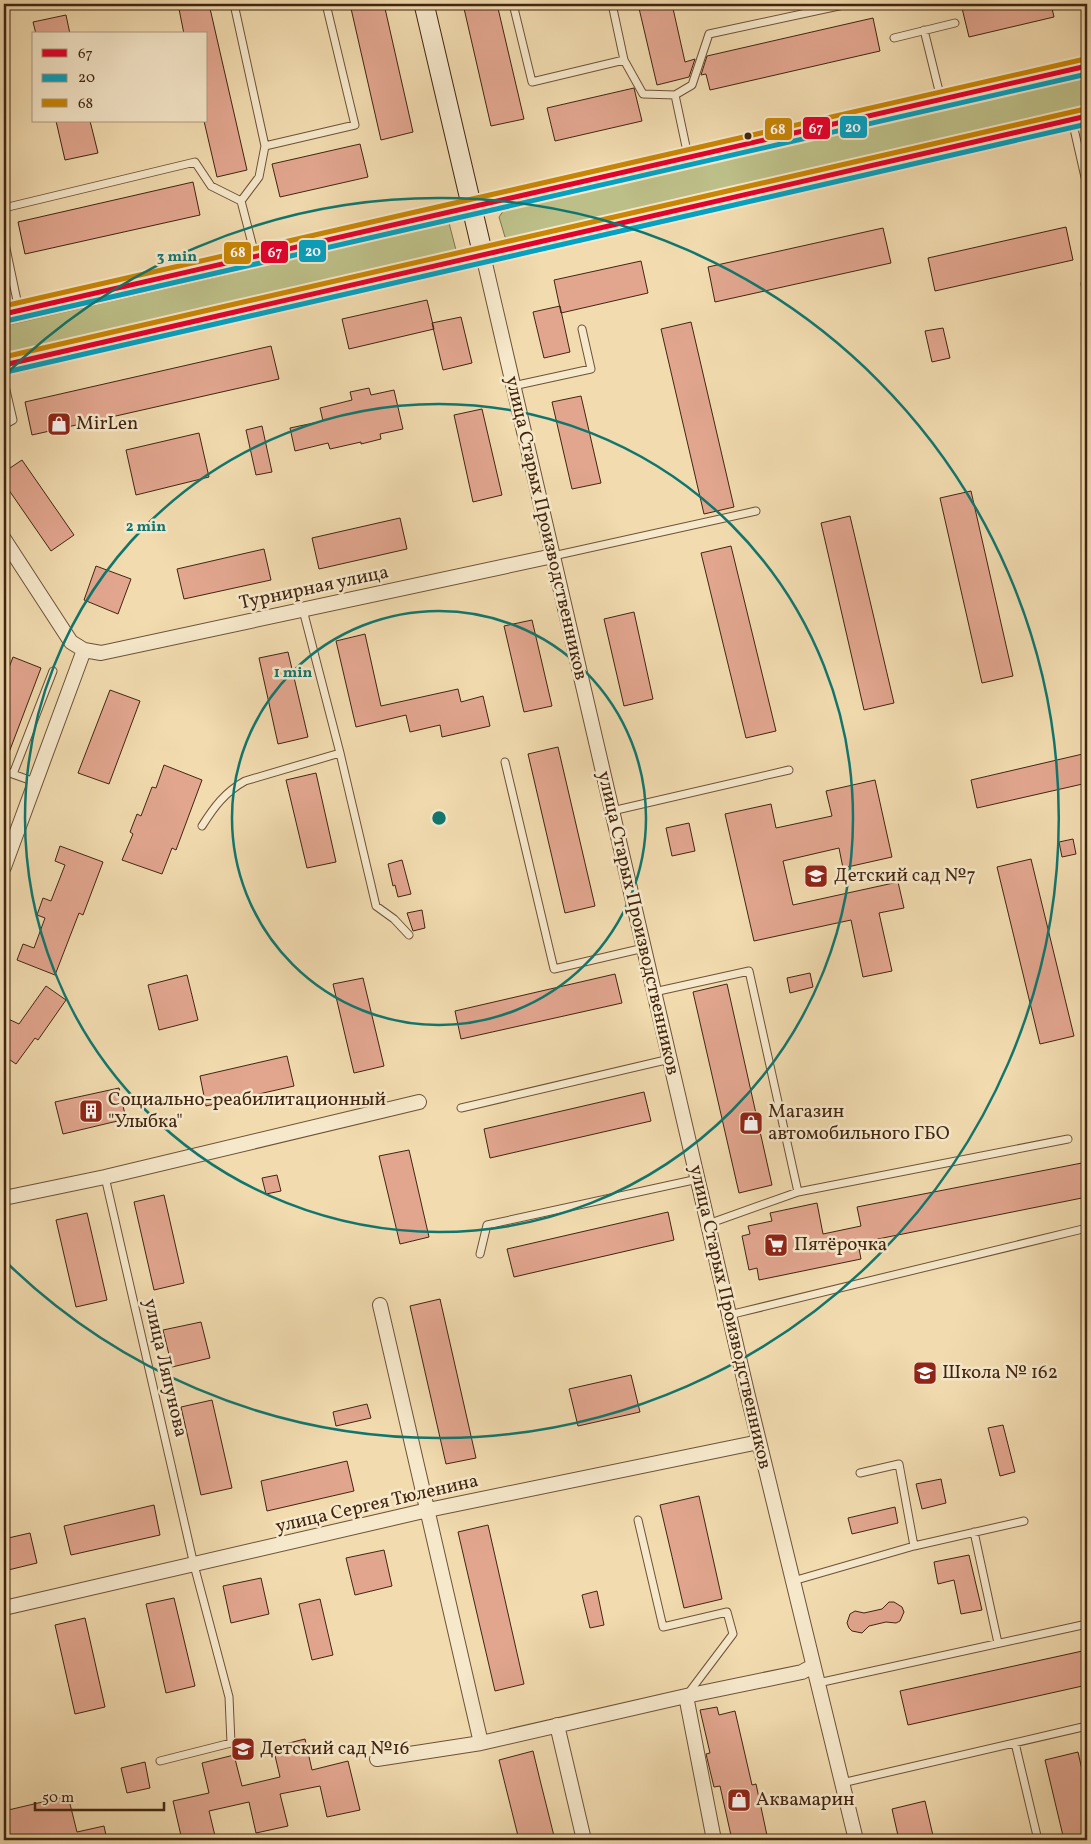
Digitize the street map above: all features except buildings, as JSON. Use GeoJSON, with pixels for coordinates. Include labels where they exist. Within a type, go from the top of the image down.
{"type":"FeatureCollection","features":[{"type":"Feature","properties":{"kind":"main road","name":"улица Старых Производственников"},"geometry":{"type":"LineString","coordinates":[[424,4],[483,255]]}},
{"type":"Feature","properties":{"kind":"main road"},"geometry":{"type":"LineString","coordinates":[[11,312],[1087,66]]}},
{"type":"Feature","properties":{"kind":"main road"},"geometry":{"type":"LineString","coordinates":[[4,365],[1080,118]]}},
{"type":"Feature","properties":{"kind":"street","name":"улица Старых Производственников"},"geometry":{"type":"LineString","coordinates":[[483,255],[729,1315],[856,1840]]}},
{"type":"Feature","properties":{"kind":"street"},"geometry":{"type":"LineString","coordinates":[[4,539],[63,632],[71,642],[84,650],[4,867]]}},
{"type":"Feature","properties":{"kind":"street","name":"Турнирная улица"},"geometry":{"type":"LineString","coordinates":[[84,650],[101,653],[553,556]]}},
{"type":"Feature","properties":{"kind":"street"},"geometry":{"type":"LineString","coordinates":[[4,1198],[105,1177],[419,1102]]}},
{"type":"Feature","properties":{"kind":"street"},"geometry":{"type":"LineString","coordinates":[[380,1305],[480,1743]]}},
{"type":"Feature","properties":{"kind":"street","name":"улица Сергея Тюленина"},"geometry":{"type":"LineString","coordinates":[[4,1608],[194,1566],[428,1510],[759,1442]]}},
{"type":"Feature","properties":{"kind":"street"},"geometry":{"type":"LineString","coordinates":[[377,1759],[480,1743],[686,1696],[802,1672],[813,1666]]}},
{"type":"Feature","properties":{"kind":"street"},"geometry":{"type":"LineString","coordinates":[[686,1696],[714,1840]]}},
{"type":"Feature","properties":{"kind":"street"},"geometry":{"type":"LineString","coordinates":[[557,1726],[584,1840]]}},
{"type":"Feature","properties":{"kind":"lane"},"geometry":{"type":"LineString","coordinates":[[234,4],[265,146],[259,177],[241,201]]}},
{"type":"Feature","properties":{"kind":"lane"},"geometry":{"type":"LineString","coordinates":[[265,146],[355,125],[326,4]]}},
{"type":"Feature","properties":{"kind":"lane"},"geometry":{"type":"LineString","coordinates":[[513,4],[532,82],[624,60]]}},
{"type":"Feature","properties":{"kind":"lane"},"geometry":{"type":"LineString","coordinates":[[612,4],[624,60],[643,94],[675,95],[692,85],[709,34],[848,4]]}},
{"type":"Feature","properties":{"kind":"lane"},"geometry":{"type":"LineString","coordinates":[[894,38],[955,23]]}},
{"type":"Feature","properties":{"kind":"lane"},"geometry":{"type":"LineString","coordinates":[[924,30],[941,99]]}},
{"type":"Feature","properties":{"kind":"lane"},"geometry":{"type":"LineString","coordinates":[[675,95],[688,157]]}},
{"type":"Feature","properties":{"kind":"lane"},"geometry":{"type":"LineString","coordinates":[[1080,118],[1087,186]]}},
{"type":"Feature","properties":{"kind":"lane"},"geometry":{"type":"LineString","coordinates":[[4,208],[195,162],[211,186],[241,201],[255,256]]}},
{"type":"Feature","properties":{"kind":"lane"},"geometry":{"type":"LineString","coordinates":[[4,239],[11,312]]}},
{"type":"Feature","properties":{"kind":"lane"},"geometry":{"type":"LineString","coordinates":[[1087,278],[1085,284],[1087,295]]}},
{"type":"Feature","properties":{"kind":"lane"},"geometry":{"type":"LineString","coordinates":[[513,386],[591,369],[582,328]]}},
{"type":"Feature","properties":{"kind":"lane"},"geometry":{"type":"LineString","coordinates":[[4,425],[13,420],[5,386]]}},
{"type":"Feature","properties":{"kind":"lane"},"geometry":{"type":"LineString","coordinates":[[553,556],[756,511]]}},
{"type":"Feature","properties":{"kind":"lane"},"geometry":{"type":"LineString","coordinates":[[302,610],[340,753],[376,906],[394,919],[409,935]]}},
{"type":"Feature","properties":{"kind":"lane"},"geometry":{"type":"LineString","coordinates":[[14,774],[53,671]]}},
{"type":"Feature","properties":{"kind":"lane"},"geometry":{"type":"LineString","coordinates":[[202,826],[217,802],[231,789],[245,781],[340,753]]}},
{"type":"Feature","properties":{"kind":"lane"},"geometry":{"type":"LineString","coordinates":[[505,762],[554,969],[644,948]]}},
{"type":"Feature","properties":{"kind":"lane"},"geometry":{"type":"LineString","coordinates":[[4,770],[35,782]]}},
{"type":"Feature","properties":{"kind":"lane"},"geometry":{"type":"LineString","coordinates":[[612,811],[789,770]]}},
{"type":"Feature","properties":{"kind":"lane"},"geometry":{"type":"LineString","coordinates":[[654,992],[749,971],[798,1192]]}},
{"type":"Feature","properties":{"kind":"lane"},"geometry":{"type":"LineString","coordinates":[[461,1108],[670,1059]]}},
{"type":"Feature","properties":{"kind":"lane"},"geometry":{"type":"LineString","coordinates":[[708,1224],[798,1192],[1068,1139]]}},
{"type":"Feature","properties":{"kind":"lane","name":"улица Ляпунова"},"geometry":{"type":"LineString","coordinates":[[105,1177],[194,1566],[229,1697],[231,1743],[160,1761]]}},
{"type":"Feature","properties":{"kind":"lane"},"geometry":{"type":"LineString","coordinates":[[480,1254],[487,1224],[698,1178]]}},
{"type":"Feature","properties":{"kind":"lane"},"geometry":{"type":"LineString","coordinates":[[729,1315],[1087,1228]]}},
{"type":"Feature","properties":{"kind":"lane"},"geometry":{"type":"LineString","coordinates":[[860,1473],[899,1464],[914,1546]]}},
{"type":"Feature","properties":{"kind":"lane"},"geometry":{"type":"LineString","coordinates":[[638,1520],[663,1627],[728,1612],[733,1634],[686,1696]]}},
{"type":"Feature","properties":{"kind":"lane"},"geometry":{"type":"LineString","coordinates":[[793,1582],[914,1546],[1024,1521]]}},
{"type":"Feature","properties":{"kind":"lane"},"geometry":{"type":"LineString","coordinates":[[974,1532],[998,1643]]}},
{"type":"Feature","properties":{"kind":"lane"},"geometry":{"type":"LineString","coordinates":[[818,1683],[1087,1624]]}},
{"type":"Feature","properties":{"kind":"lane"},"geometry":{"type":"LineString","coordinates":[[842,1783],[1087,1726]]}},
{"type":"Feature","properties":{"kind":"lane"},"geometry":{"type":"LineString","coordinates":[[1015,1743],[1038,1840]]}},
{"type":"Feature","properties":{"kind":"green space"},"geometry":{"type":"Polygon","coordinates":[[[1087,72],[1087,106],[510,240],[505,237],[499,217],[504,210],[1087,72]]]}},
{"type":"Feature","properties":{"kind":"green space"},"geometry":{"type":"Polygon","coordinates":[[[449,223],[457,254],[4,357],[4,326],[449,223]]]}},
{"type":"Feature","properties":{"kind":"transit line","name":"68"},"geometry":{"type":"LineString","coordinates":[[4,306],[1085,59]]}},
{"type":"Feature","properties":{"kind":"transit line","name":"67"},"geometry":{"type":"LineString","coordinates":[[4,314],[1087,66]]}},
{"type":"Feature","properties":{"kind":"transit line","name":"20"},"geometry":{"type":"LineString","coordinates":[[6,321],[1087,74]]}},
{"type":"Feature","properties":{"kind":"transit line","name":"68"},"geometry":{"type":"LineString","coordinates":[[4,357],[1085,109]]}},
{"type":"Feature","properties":{"kind":"transit line","name":"67"},"geometry":{"type":"LineString","coordinates":[[4,365],[1087,116]]}},
{"type":"Feature","properties":{"kind":"transit line","name":"20"},"geometry":{"type":"LineString","coordinates":[[6,372],[1087,124]]}},
{"type":"Feature","properties":{"kind":"place","name":"MirLen"},"geometry":{"type":"Point","coordinates":[59,424]}},
{"type":"Feature","properties":{"kind":"place","name":"Детский сад №7"},"geometry":{"type":"Point","coordinates":[816,876]}},
{"type":"Feature","properties":{"kind":"place","name":"Социально-реабилитационный \"Улыбка\""},"geometry":{"type":"Point","coordinates":[91,1111]}},
{"type":"Feature","properties":{"kind":"place","name":"Магазин автомобильного ГБО"},"geometry":{"type":"Point","coordinates":[751,1123]}},
{"type":"Feature","properties":{"kind":"place","name":"Пятёрочка"},"geometry":{"type":"Point","coordinates":[776,1245]}},
{"type":"Feature","properties":{"kind":"place","name":"Школа № 162"},"geometry":{"type":"Point","coordinates":[925,1373]}},
{"type":"Feature","properties":{"kind":"place","name":"Детский сад №16"},"geometry":{"type":"Point","coordinates":[243,1749]}},
{"type":"Feature","properties":{"kind":"place","name":"Аквамарин"},"geometry":{"type":"Point","coordinates":[739,1800]}}]}
